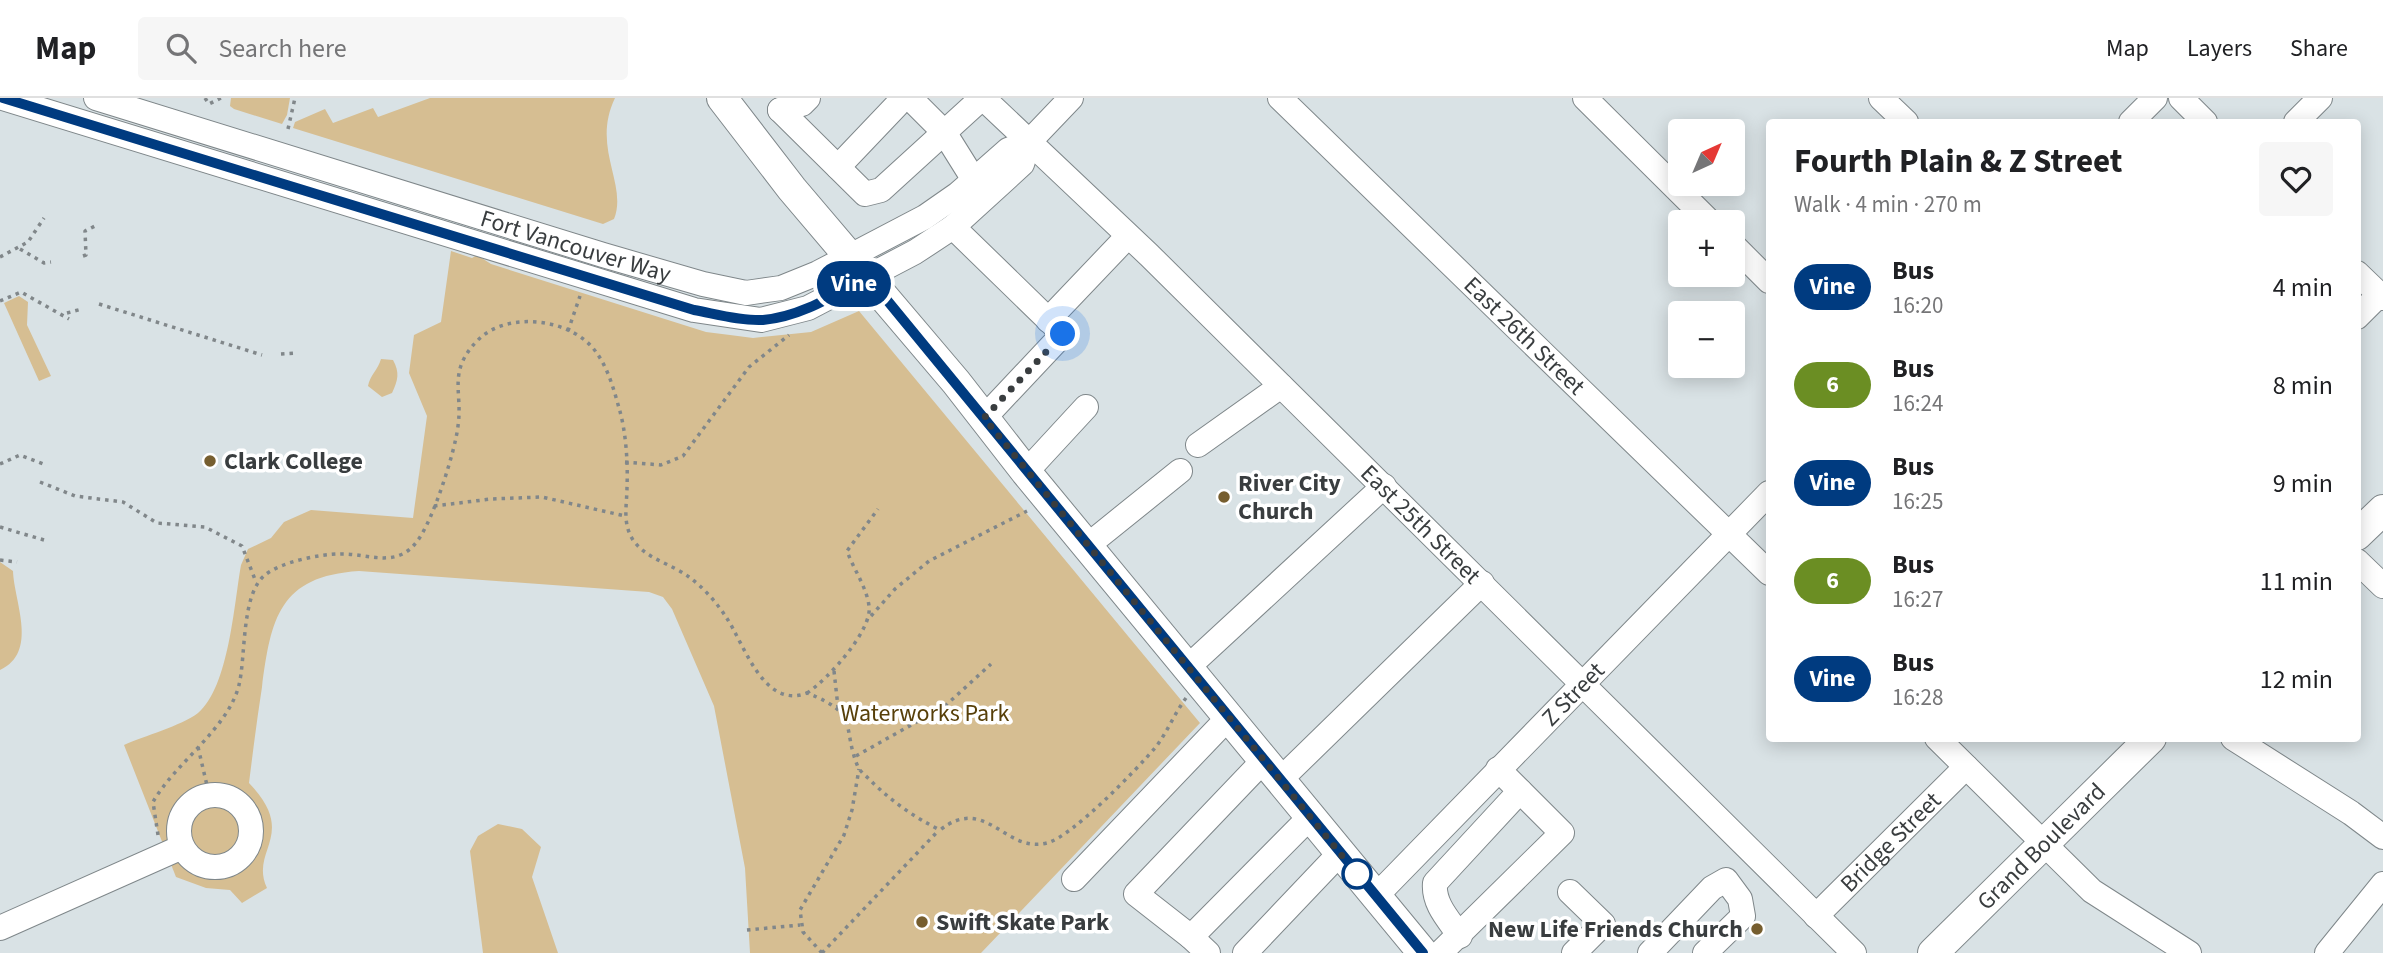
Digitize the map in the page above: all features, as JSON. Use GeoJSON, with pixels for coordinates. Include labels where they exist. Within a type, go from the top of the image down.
{"type":"FeatureCollection","features":[{"type":"Feature","properties":{"kind":"main road"},"geometry":{"type":"LineString","coordinates":[[722,98],[750,136],[1423,953]]}},
{"type":"Feature","properties":{"kind":"main road"},"geometry":{"type":"LineString","coordinates":[[2361,531],[2383,510]]}},
{"type":"Feature","properties":{"kind":"main road","name":"Grand Boulevard"},"geometry":{"type":"LineString","coordinates":[[1933,953],[2147,742]]}},
{"type":"Feature","properties":{"kind":"street","name":"Fort Vancouver Way"},"geometry":{"type":"LineString","coordinates":[[3,98],[694,310],[744,319],[777,318],[808,308],[942,207],[1008,150],[1029,142]]}},
{"type":"Feature","properties":{"kind":"street","name":"Fort Vancouver Way"},"geometry":{"type":"LineString","coordinates":[[96,98],[603,255],[746,293],[781,288],[915,252],[953,227],[1021,164],[1029,142],[1071,98]]}},
{"type":"Feature","properties":{"kind":"street"},"geometry":{"type":"LineString","coordinates":[[750,136],[786,104],[802,104],[808,98]]}},
{"type":"Feature","properties":{"kind":"street"},"geometry":{"type":"LineString","coordinates":[[933,98],[950,127],[974,180]]}},
{"type":"Feature","properties":{"kind":"street"},"geometry":{"type":"LineString","coordinates":[[786,104],[838,167],[865,194],[881,190],[983,98]]}},
{"type":"Feature","properties":{"kind":"street","name":"East 25th Street"},"geometry":{"type":"LineString","coordinates":[[983,98],[1384,486],[1854,953]]}},
{"type":"Feature","properties":{"kind":"street","name":"East 26th Street"},"geometry":{"type":"LineString","coordinates":[[1280,98],[1766,570]]}},
{"type":"Feature","properties":{"kind":"street"},"geometry":{"type":"LineString","coordinates":[[1585,98],[1698,210]]}},
{"type":"Feature","properties":{"kind":"street"},"geometry":{"type":"LineString","coordinates":[[1881,98],[1903,119]]}},
{"type":"Feature","properties":{"kind":"street"},"geometry":{"type":"LineString","coordinates":[[2134,119],[2155,98]]}},
{"type":"Feature","properties":{"kind":"street"},"geometry":{"type":"LineString","coordinates":[[2181,98],[2203,119]]}},
{"type":"Feature","properties":{"kind":"street"},"geometry":{"type":"LineString","coordinates":[[2299,119],[2320,98]]}},
{"type":"Feature","properties":{"kind":"street"},"geometry":{"type":"LineString","coordinates":[[838,167],[903,101],[950,127]]}},
{"type":"Feature","properties":{"kind":"street"},"geometry":{"type":"LineString","coordinates":[[953,227],[986,259],[1051,332]]}},
{"type":"Feature","properties":{"kind":"street"},"geometry":{"type":"LineString","coordinates":[[984,418],[1128,236]]}},
{"type":"Feature","properties":{"kind":"street"},"geometry":{"type":"LineString","coordinates":[[1745,257],[1766,278]]}},
{"type":"Feature","properties":{"kind":"street"},"geometry":{"type":"LineString","coordinates":[[2361,277],[2381,297],[2361,314]]}},
{"type":"Feature","properties":{"kind":"street"},"geometry":{"type":"LineString","coordinates":[[1198,445],[1282,386]]}},
{"type":"Feature","properties":{"kind":"street"},"geometry":{"type":"LineString","coordinates":[[1026,472],[1086,407]]}},
{"type":"Feature","properties":{"kind":"street"},"geometry":{"type":"LineString","coordinates":[[1087,547],[1180,471]]}},
{"type":"Feature","properties":{"kind":"street"},"geometry":{"type":"LineString","coordinates":[[1187,668],[1384,486]]}},
{"type":"Feature","properties":{"kind":"street","name":"Z Street"},"geometry":{"type":"LineString","coordinates":[[1376,896],[1766,496]]}},
{"type":"Feature","properties":{"kind":"street"},"geometry":{"type":"LineString","coordinates":[[2361,565],[2383,586]]}},
{"type":"Feature","properties":{"kind":"street"},"geometry":{"type":"LineString","coordinates":[[1310,817],[1199,945],[1136,894],[1482,583]]}},
{"type":"Feature","properties":{"kind":"street"},"geometry":{"type":"LineString","coordinates":[[1074,879],[1228,718]]}},
{"type":"Feature","properties":{"kind":"street"},"geometry":{"type":"LineString","coordinates":[[1941,742],[2092,891],[2189,953]]}},
{"type":"Feature","properties":{"kind":"street"},"geometry":{"type":"LineString","coordinates":[[2239,742],[2351,813],[2383,837]]}},
{"type":"Feature","properties":{"kind":"street","name":"Bridge Street"},"geometry":{"type":"LineString","coordinates":[[1816,916],[1966,768]]}},
{"type":"Feature","properties":{"kind":"street"},"geometry":{"type":"LineString","coordinates":[[1440,953],[1562,832],[1497,769]]}},
{"type":"Feature","properties":{"kind":"street"},"geometry":{"type":"LineString","coordinates":[[1460,936],[1439,907],[1434,892],[1435,883],[1444,870],[1520,791]]}},
{"type":"Feature","properties":{"kind":"street"},"geometry":{"type":"LineString","coordinates":[[209,794],[233,799],[248,817],[251,829],[244,852],[225,866],[200,864],[182,847],[178,836],[182,814],[198,798],[209,794]]}},
{"type":"Feature","properties":{"kind":"street"},"geometry":{"type":"LineString","coordinates":[[0,928],[182,847]]}},
{"type":"Feature","properties":{"kind":"street"},"geometry":{"type":"LineString","coordinates":[[1421,849],[1444,870]]}},
{"type":"Feature","properties":{"kind":"street"},"geometry":{"type":"LineString","coordinates":[[1245,953],[1340,853]]}},
{"type":"Feature","properties":{"kind":"street"},"geometry":{"type":"LineString","coordinates":[[1740,899],[1768,868]]}},
{"type":"Feature","properties":{"kind":"street"},"geometry":{"type":"LineString","coordinates":[[1650,953],[1713,888],[1726,880],[1740,899],[1743,916],[1705,953]]}},
{"type":"Feature","properties":{"kind":"street"},"geometry":{"type":"LineString","coordinates":[[2327,953],[2383,884]]}},
{"type":"Feature","properties":{"kind":"street"},"geometry":{"type":"LineString","coordinates":[[1570,892],[1603,924],[1574,953]]}},
{"type":"Feature","properties":{"kind":"path"},"geometry":{"type":"LineString","coordinates":[[205,98],[209,104],[221,98]]}},
{"type":"Feature","properties":{"kind":"path"},"geometry":{"type":"LineString","coordinates":[[288,129],[295,98]]}},
{"type":"Feature","properties":{"kind":"path"},"geometry":{"type":"LineString","coordinates":[[0,257],[20,249],[44,218]]}},
{"type":"Feature","properties":{"kind":"path"},"geometry":{"type":"LineString","coordinates":[[83,256],[86,255],[86,231],[97,225]]}},
{"type":"Feature","properties":{"kind":"path"},"geometry":{"type":"LineString","coordinates":[[20,249],[44,263],[51,262]]}},
{"type":"Feature","properties":{"kind":"path"},"geometry":{"type":"LineString","coordinates":[[568,331],[582,290]]}},
{"type":"Feature","properties":{"kind":"path"},"geometry":{"type":"LineString","coordinates":[[0,301],[20,292],[68,316],[82,309]]}},
{"type":"Feature","properties":{"kind":"path"},"geometry":{"type":"LineString","coordinates":[[99,304],[262,355]]}},
{"type":"Feature","properties":{"kind":"path"},"geometry":{"type":"LineString","coordinates":[[256,582],[268,572],[327,555],[343,554],[384,560],[404,553],[416,543],[426,528],[456,438],[460,411],[456,393],[458,373],[478,339],[509,322],[551,324],[589,344],[607,372],[621,412],[628,485],[625,516],[633,540],[652,556],[689,576],[707,593],[727,617],[762,679],[781,692],[801,695],[807,693],[834,671],[870,617],[895,589],[929,561],[1027,511]]}},
{"type":"Feature","properties":{"kind":"path"},"geometry":{"type":"LineString","coordinates":[[625,462],[661,464],[683,456],[749,366],[793,333]]}},
{"type":"Feature","properties":{"kind":"path"},"geometry":{"type":"LineString","coordinates":[[281,354],[297,354]]}},
{"type":"Feature","properties":{"kind":"path"},"geometry":{"type":"LineString","coordinates":[[0,464],[20,455],[46,465]]}},
{"type":"Feature","properties":{"kind":"path"},"geometry":{"type":"LineString","coordinates":[[40,482],[75,496],[123,502],[157,523],[205,527],[242,546],[256,582],[249,611],[239,687],[227,711],[153,802],[158,834],[151,838]]}},
{"type":"Feature","properties":{"kind":"path"},"geometry":{"type":"LineString","coordinates":[[433,506],[491,499],[542,497],[625,516]]}},
{"type":"Feature","properties":{"kind":"path"},"geometry":{"type":"LineString","coordinates":[[870,617],[869,604],[847,551],[878,509]]}},
{"type":"Feature","properties":{"kind":"path"},"geometry":{"type":"LineString","coordinates":[[0,527],[44,540]]}},
{"type":"Feature","properties":{"kind":"path"},"geometry":{"type":"LineString","coordinates":[[0,560],[17,562]]}},
{"type":"Feature","properties":{"kind":"path"},"geometry":{"type":"LineString","coordinates":[[856,756],[945,706],[991,664]]}},
{"type":"Feature","properties":{"kind":"path"},"geometry":{"type":"LineString","coordinates":[[834,671],[834,692],[839,709],[849,723],[859,769],[844,835],[804,903],[800,925],[808,940],[822,953],[940,830],[953,820],[975,817],[1031,843],[1055,840],[1081,820],[1155,747],[1183,700]]}},
{"type":"Feature","properties":{"kind":"path"},"geometry":{"type":"LineString","coordinates":[[807,693],[839,709]]}},
{"type":"Feature","properties":{"kind":"path"},"geometry":{"type":"LineString","coordinates":[[198,747],[209,794]]}},
{"type":"Feature","properties":{"kind":"path"},"geometry":{"type":"LineString","coordinates":[[859,769],[888,798],[912,816],[940,830]]}},
{"type":"Feature","properties":{"kind":"path"},"geometry":{"type":"LineString","coordinates":[[747,930],[800,925]]}},
{"type":"Feature","properties":{"kind":"green space"},"geometry":{"type":"Polygon","coordinates":[[[231,98],[290,98],[287,115],[282,124],[234,109],[230,106],[231,98]]]}},
{"type":"Feature","properties":{"kind":"green space"},"geometry":{"type":"Polygon","coordinates":[[[430,98],[615,98],[607,133],[617,192],[614,219],[603,224],[293,128],[295,122],[325,109],[333,123],[373,108],[378,117],[430,98]]]}},
{"type":"Feature","properties":{"kind":"green space","name":"Waterworks Park"},"geometry":{"type":"Polygon","coordinates":[[[451,251],[472,258],[477,255],[491,264],[706,332],[753,338],[811,332],[859,311],[1200,723],[981,953],[750,953],[745,868],[714,706],[672,609],[663,597],[649,592],[359,571],[332,575],[311,582],[296,592],[284,605],[276,622],[265,663],[249,783],[263,801],[270,816],[272,829],[263,875],[267,888],[242,903],[230,890],[206,888],[176,877],[124,745],[191,718],[208,701],[217,684],[229,644],[241,565],[248,549],[271,538],[284,522],[311,510],[413,518],[427,416],[409,373],[414,335],[441,322],[451,251]]]}},
{"type":"Feature","properties":{"kind":"green space"},"geometry":{"type":"Polygon","coordinates":[[[19,296],[28,302],[27,325],[51,376],[39,381],[4,303],[19,296]]]}},
{"type":"Feature","properties":{"kind":"green space"},"geometry":{"type":"Polygon","coordinates":[[[381,359],[393,360],[397,373],[392,393],[382,397],[368,386],[381,359]]]}},
{"type":"Feature","properties":{"kind":"green space"},"geometry":{"type":"Polygon","coordinates":[[[0,562],[13,571],[22,639],[12,662],[0,670],[0,562]]]}},
{"type":"Feature","properties":{"kind":"green space"},"geometry":{"type":"Polygon","coordinates":[[[498,824],[522,829],[541,847],[532,877],[558,953],[483,953],[470,851],[478,836],[498,824]]]}},
{"type":"Feature","properties":{"kind":"bus line","name":"Vine"},"geometry":{"type":"LineString","coordinates":[[3,98],[95,124],[694,310],[744,319],[777,318],[808,308],[868,277],[1423,953]]}},
{"type":"Feature","properties":{"kind":"place","name":"Clark College"},"geometry":{"type":"Point","coordinates":[210,461]}},
{"type":"Feature","properties":{"kind":"place","name":"River City Church"},"geometry":{"type":"Point","coordinates":[1224,497]}},
{"type":"Feature","properties":{"kind":"place","name":"Swift Skate Park"},"geometry":{"type":"Point","coordinates":[922,922]}},
{"type":"Feature","properties":{"kind":"place","name":"New Life Friends Church"},"geometry":{"type":"Point","coordinates":[1757,929]}},
{"type":"Feature","properties":{"kind":"route"},"geometry":{"type":"LineString","coordinates":[[1063,334],[984,418],[1357,874]]}}]}
